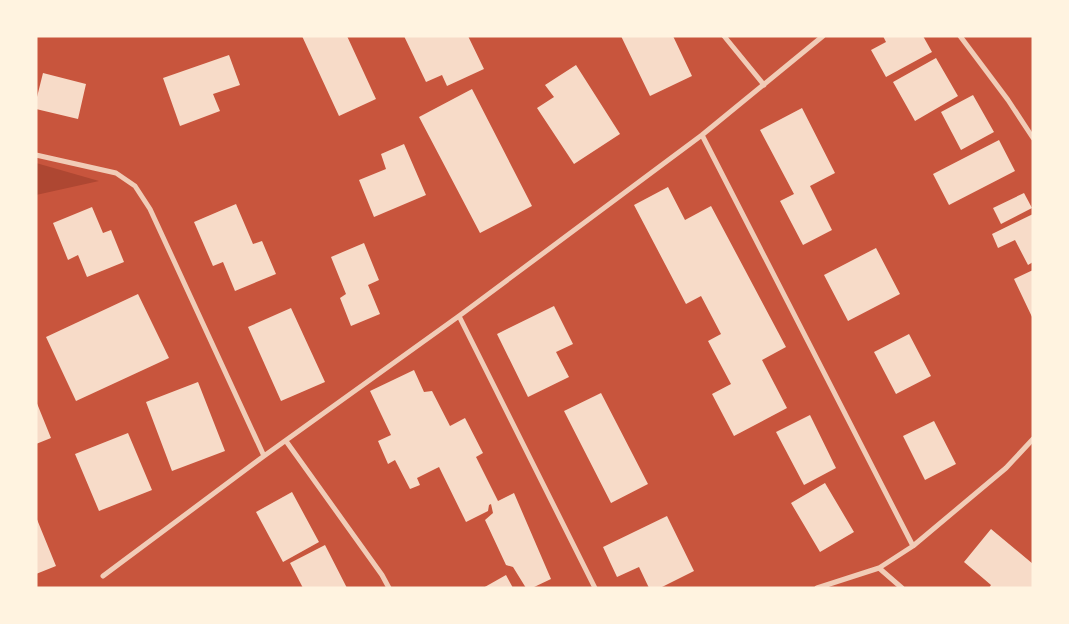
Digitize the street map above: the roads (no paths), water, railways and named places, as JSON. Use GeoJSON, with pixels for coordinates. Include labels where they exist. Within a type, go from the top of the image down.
{"type":"FeatureCollection","features":[{"type":"Feature","properties":{"kind":"street"},"geometry":{"type":"LineString","coordinates":[[724,36],[764,85]]}},
{"type":"Feature","properties":{"kind":"street"},"geometry":{"type":"LineString","coordinates":[[103,576],[702,136],[823,36]]}},
{"type":"Feature","properties":{"kind":"street"},"geometry":{"type":"LineString","coordinates":[[960,36],[1008,100],[1033,138]]}},
{"type":"Feature","properties":{"kind":"street"},"geometry":{"type":"LineString","coordinates":[[702,136],[913,546]]}},
{"type":"Feature","properties":{"kind":"street"},"geometry":{"type":"LineString","coordinates":[[36,155],[116,173],[135,186],[150,209],[264,456]]}},
{"type":"Feature","properties":{"kind":"street"},"geometry":{"type":"LineString","coordinates":[[459,316],[595,588]]}},
{"type":"Feature","properties":{"kind":"street"},"geometry":{"type":"LineString","coordinates":[[817,588],[879,568],[913,546],[1006,468],[1033,440]]}},
{"type":"Feature","properties":{"kind":"street"},"geometry":{"type":"LineString","coordinates":[[286,441],[382,575],[389,588]]}},
{"type":"Feature","properties":{"kind":"street"},"geometry":{"type":"LineString","coordinates":[[879,568],[902,588]]}}]}
